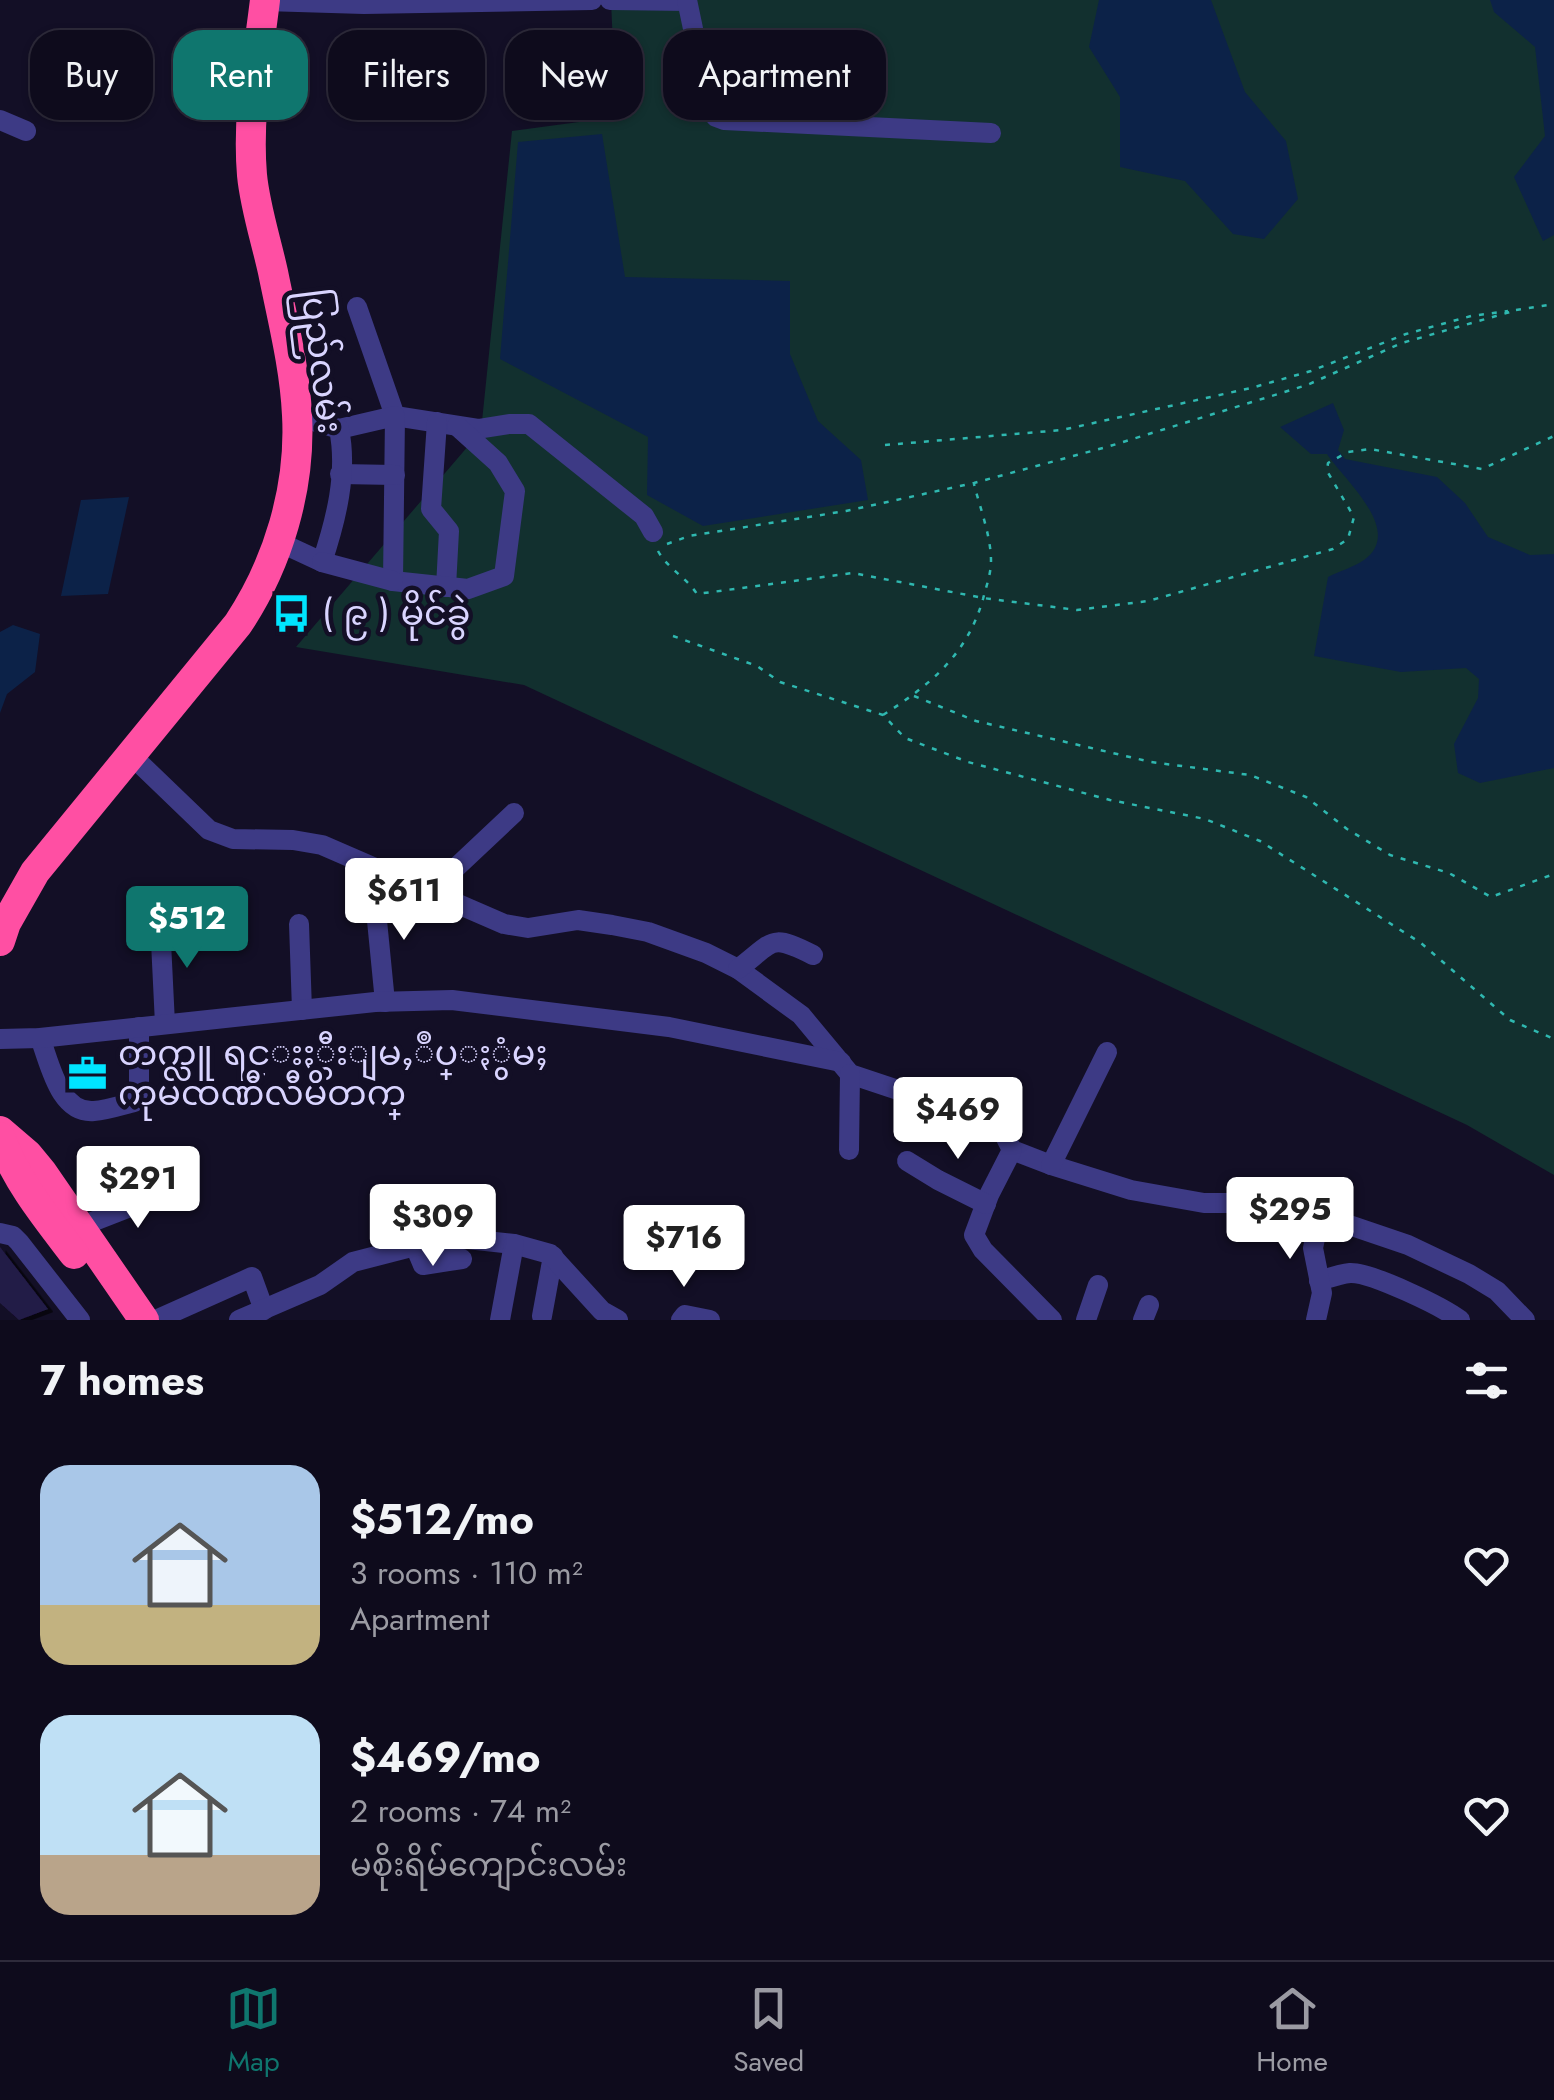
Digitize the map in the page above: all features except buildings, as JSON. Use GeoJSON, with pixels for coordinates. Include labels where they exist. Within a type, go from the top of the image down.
{"type":"FeatureCollection","features":[{"type":"Feature","properties":{"kind":"highway","name":"ပြည်လမ်း"},"geometry":{"type":"LineString","coordinates":[[0,941],[34,872],[238,624],[255,598],[285,522],[298,416],[278,296],[252,177],[251,112],[265,0]]}},
{"type":"Feature","properties":{"kind":"highway"},"geometry":{"type":"LineString","coordinates":[[0,1134],[35,1164],[144,1320]]}},
{"type":"Feature","properties":{"kind":"highway"},"geometry":{"type":"LineString","coordinates":[[0,1134],[20,1181],[124,1320]]}},
{"type":"Feature","properties":{"kind":"street"},"geometry":{"type":"LineString","coordinates":[[265,0],[364,4],[592,0]]}},
{"type":"Feature","properties":{"kind":"street"},"geometry":{"type":"LineString","coordinates":[[610,0],[687,0],[710,110],[716,118],[991,133]]}},
{"type":"Feature","properties":{"kind":"street"},"geometry":{"type":"LineString","coordinates":[[0,120],[26,131]]}},
{"type":"Feature","properties":{"kind":"street"},"geometry":{"type":"LineString","coordinates":[[356,308],[395,416],[394,581]]}},
{"type":"Feature","properties":{"kind":"street"},"geometry":{"type":"LineString","coordinates":[[298,416],[339,429],[395,416],[478,429],[528,424],[644,516],[653,532]]}},
{"type":"Feature","properties":{"kind":"street"},"geometry":{"type":"LineString","coordinates":[[279,542],[322,562],[394,581],[468,589],[504,576],[515,491],[498,464],[447,424]]}},
{"type":"Feature","properties":{"kind":"street"},"geometry":{"type":"LineString","coordinates":[[446,587],[450,531],[430,509],[447,424]]}},
{"type":"Feature","properties":{"kind":"street"},"geometry":{"type":"LineString","coordinates":[[322,562],[336,522],[343,448],[339,429]]}},
{"type":"Feature","properties":{"kind":"street"},"geometry":{"type":"LineString","coordinates":[[340,474],[395,475]]}},
{"type":"Feature","properties":{"kind":"street"},"geometry":{"type":"LineString","coordinates":[[130,754],[210,830],[233,838],[322,845],[504,924],[528,928],[578,920],[648,932],[706,952],[738,969],[801,1015],[846,1068],[861,1079],[901,1092],[976,1105],[1000,1126],[1012,1150],[1131,1190],[1204,1203],[1271,1203],[1302,1209],[1408,1246],[1468,1274],[1496,1291],[1525,1320]]}},
{"type":"Feature","properties":{"kind":"street"},"geometry":{"type":"LineString","coordinates":[[430,892],[514,812]]}},
{"type":"Feature","properties":{"kind":"street"},"geometry":{"type":"LineString","coordinates":[[374,890],[385,1002]]}},
{"type":"Feature","properties":{"kind":"street"},"geometry":{"type":"LineString","coordinates":[[160,922],[166,1024]]}},
{"type":"Feature","properties":{"kind":"street"},"geometry":{"type":"LineString","coordinates":[[299,924],[302,1010]]}},
{"type":"Feature","properties":{"kind":"street"},"geometry":{"type":"LineString","coordinates":[[738,969],[775,941],[784,941],[813,955]]}},
{"type":"Feature","properties":{"kind":"street"},"geometry":{"type":"LineString","coordinates":[[0,1039],[385,1002],[452,1000],[668,1027],[846,1068]]}},
{"type":"Feature","properties":{"kind":"street"},"geometry":{"type":"LineString","coordinates":[[40,1038],[62,1094],[73,1107],[91,1112],[134,1102],[139,1091],[139,1027]]}},
{"type":"Feature","properties":{"kind":"street"},"geometry":{"type":"LineString","coordinates":[[1050,1165],[1107,1052]]}},
{"type":"Feature","properties":{"kind":"street"},"geometry":{"type":"LineString","coordinates":[[846,1068],[849,1150]]}},
{"type":"Feature","properties":{"kind":"street"},"geometry":{"type":"LineString","coordinates":[[1012,1150],[974,1235],[983,1250],[1052,1320]]}},
{"type":"Feature","properties":{"kind":"street"},"geometry":{"type":"LineString","coordinates":[[908,1160],[986,1204]]}},
{"type":"Feature","properties":{"kind":"street"},"geometry":{"type":"LineString","coordinates":[[80,1228],[179,1188]]}},
{"type":"Feature","properties":{"kind":"street"},"geometry":{"type":"LineString","coordinates":[[1316,1320],[1322,1293],[1314,1248],[1320,1215]]}},
{"type":"Feature","properties":{"kind":"street"},"geometry":{"type":"LineString","coordinates":[[0,1233],[19,1242],[80,1320]]}},
{"type":"Feature","properties":{"kind":"street"},"geometry":{"type":"LineString","coordinates":[[239,1320],[320,1286],[354,1262],[415,1246],[467,1239],[514,1244],[553,1256],[602,1311],[618,1320]]}},
{"type":"Feature","properties":{"kind":"street"},"geometry":{"type":"LineString","coordinates":[[500,1320],[514,1244]]}},
{"type":"Feature","properties":{"kind":"street"},"geometry":{"type":"LineString","coordinates":[[415,1246],[423,1264],[462,1259]]}},
{"type":"Feature","properties":{"kind":"street"},"geometry":{"type":"LineString","coordinates":[[542,1316],[553,1256]]}},
{"type":"Feature","properties":{"kind":"street"},"geometry":{"type":"LineString","coordinates":[[1319,1281],[1351,1273],[1367,1276],[1448,1311],[1460,1320]]}},
{"type":"Feature","properties":{"kind":"street"},"geometry":{"type":"LineString","coordinates":[[156,1320],[252,1277],[264,1310]]}},
{"type":"Feature","properties":{"kind":"street"},"geometry":{"type":"LineString","coordinates":[[1086,1320],[1098,1285]]}},
{"type":"Feature","properties":{"kind":"street"},"geometry":{"type":"LineString","coordinates":[[681,1320],[685,1316],[710,1320]]}},
{"type":"Feature","properties":{"kind":"path"},"geometry":{"type":"LineString","coordinates":[[885,445],[1062,430],[1251,388],[1470,316],[1554,304]]}},
{"type":"Feature","properties":{"kind":"path"},"geometry":{"type":"LineString","coordinates":[[1517,310],[1402,343],[1307,385],[1110,446],[846,511],[688,536],[657,548],[665,565],[689,582],[697,594],[853,573],[983,598],[1077,610],[1148,600],[1333,549],[1348,539],[1354,517],[1327,472],[1328,463],[1348,452],[1370,448],[1482,469],[1554,436]]}},
{"type":"Feature","properties":{"kind":"path"},"geometry":{"type":"LineString","coordinates":[[883,715],[914,696],[962,648],[972,632],[992,558],[974,482]]}},
{"type":"Feature","properties":{"kind":"path"},"geometry":{"type":"LineString","coordinates":[[673,636],[757,666],[780,682],[883,715],[904,738],[968,762],[1110,800],[1205,818],[1260,841],[1422,943],[1510,1020],[1554,1039]]}},
{"type":"Feature","properties":{"kind":"path"},"geometry":{"type":"LineString","coordinates":[[914,696],[976,721],[1151,762],[1250,775],[1306,797],[1346,829],[1390,854],[1449,873],[1492,897],[1554,874]]}},
{"type":"Feature","properties":{"kind":"green space"},"geometry":{"type":"Polygon","coordinates":[[[611,0],[1554,0],[1554,1175],[1467,1125],[524,685],[296,647],[481,431],[512,131],[594,120],[643,120],[643,30],[612,30],[611,0]]]}},
{"type":"Feature","properties":{"kind":"water"},"geometry":{"type":"Polygon","coordinates":[[[1099,0],[1211,0],[1245,92],[1286,141],[1298,199],[1264,239],[1233,234],[1185,181],[1120,167],[1120,97],[1089,47],[1099,0]]]}},
{"type":"Feature","properties":{"kind":"water"},"geometry":{"type":"Polygon","coordinates":[[[1490,0],[1554,0],[1554,235],[1543,241],[1514,177],[1545,136],[1535,47],[1494,12],[1490,0]]]}},
{"type":"Feature","properties":{"kind":"water"},"geometry":{"type":"Polygon","coordinates":[[[602,134],[625,277],[790,281],[790,354],[818,421],[861,460],[868,500],[703,526],[647,495],[648,437],[500,359],[518,142],[602,134]]]}},
{"type":"Feature","properties":{"kind":"water"},"geometry":{"type":"Polygon","coordinates":[[[1333,403],[1344,430],[1338,450],[1345,459],[1437,477],[1465,503],[1488,537],[1530,555],[1554,554],[1554,768],[1480,783],[1458,773],[1454,744],[1478,698],[1479,679],[1466,668],[1401,672],[1314,656],[1328,577],[1364,560],[1375,548],[1378,535],[1367,506],[1327,454],[1311,454],[1280,427],[1333,403]]]}},
{"type":"Feature","properties":{"kind":"water"},"geometry":{"type":"Polygon","coordinates":[[[129,497],[108,594],[61,596],[81,500],[129,497]]]}},
{"type":"Feature","properties":{"kind":"water"},"geometry":{"type":"Polygon","coordinates":[[[13,625],[40,634],[35,672],[7,694],[0,713],[0,632],[13,625]]]}},
{"type":"Feature","properties":{"kind":"place","name":"( ၉ ) မိုင်ခွဲ"},"geometry":{"type":"Point","coordinates":[292,613]}},
{"type":"Feature","properties":{"kind":"place","name":"တက္လူ ရင္းႏွီးျမႇဳပ္ႏွံမႈ ကုမၸဏီလီမိတက္"},"geometry":{"type":"Point","coordinates":[88,1073]}}]}
